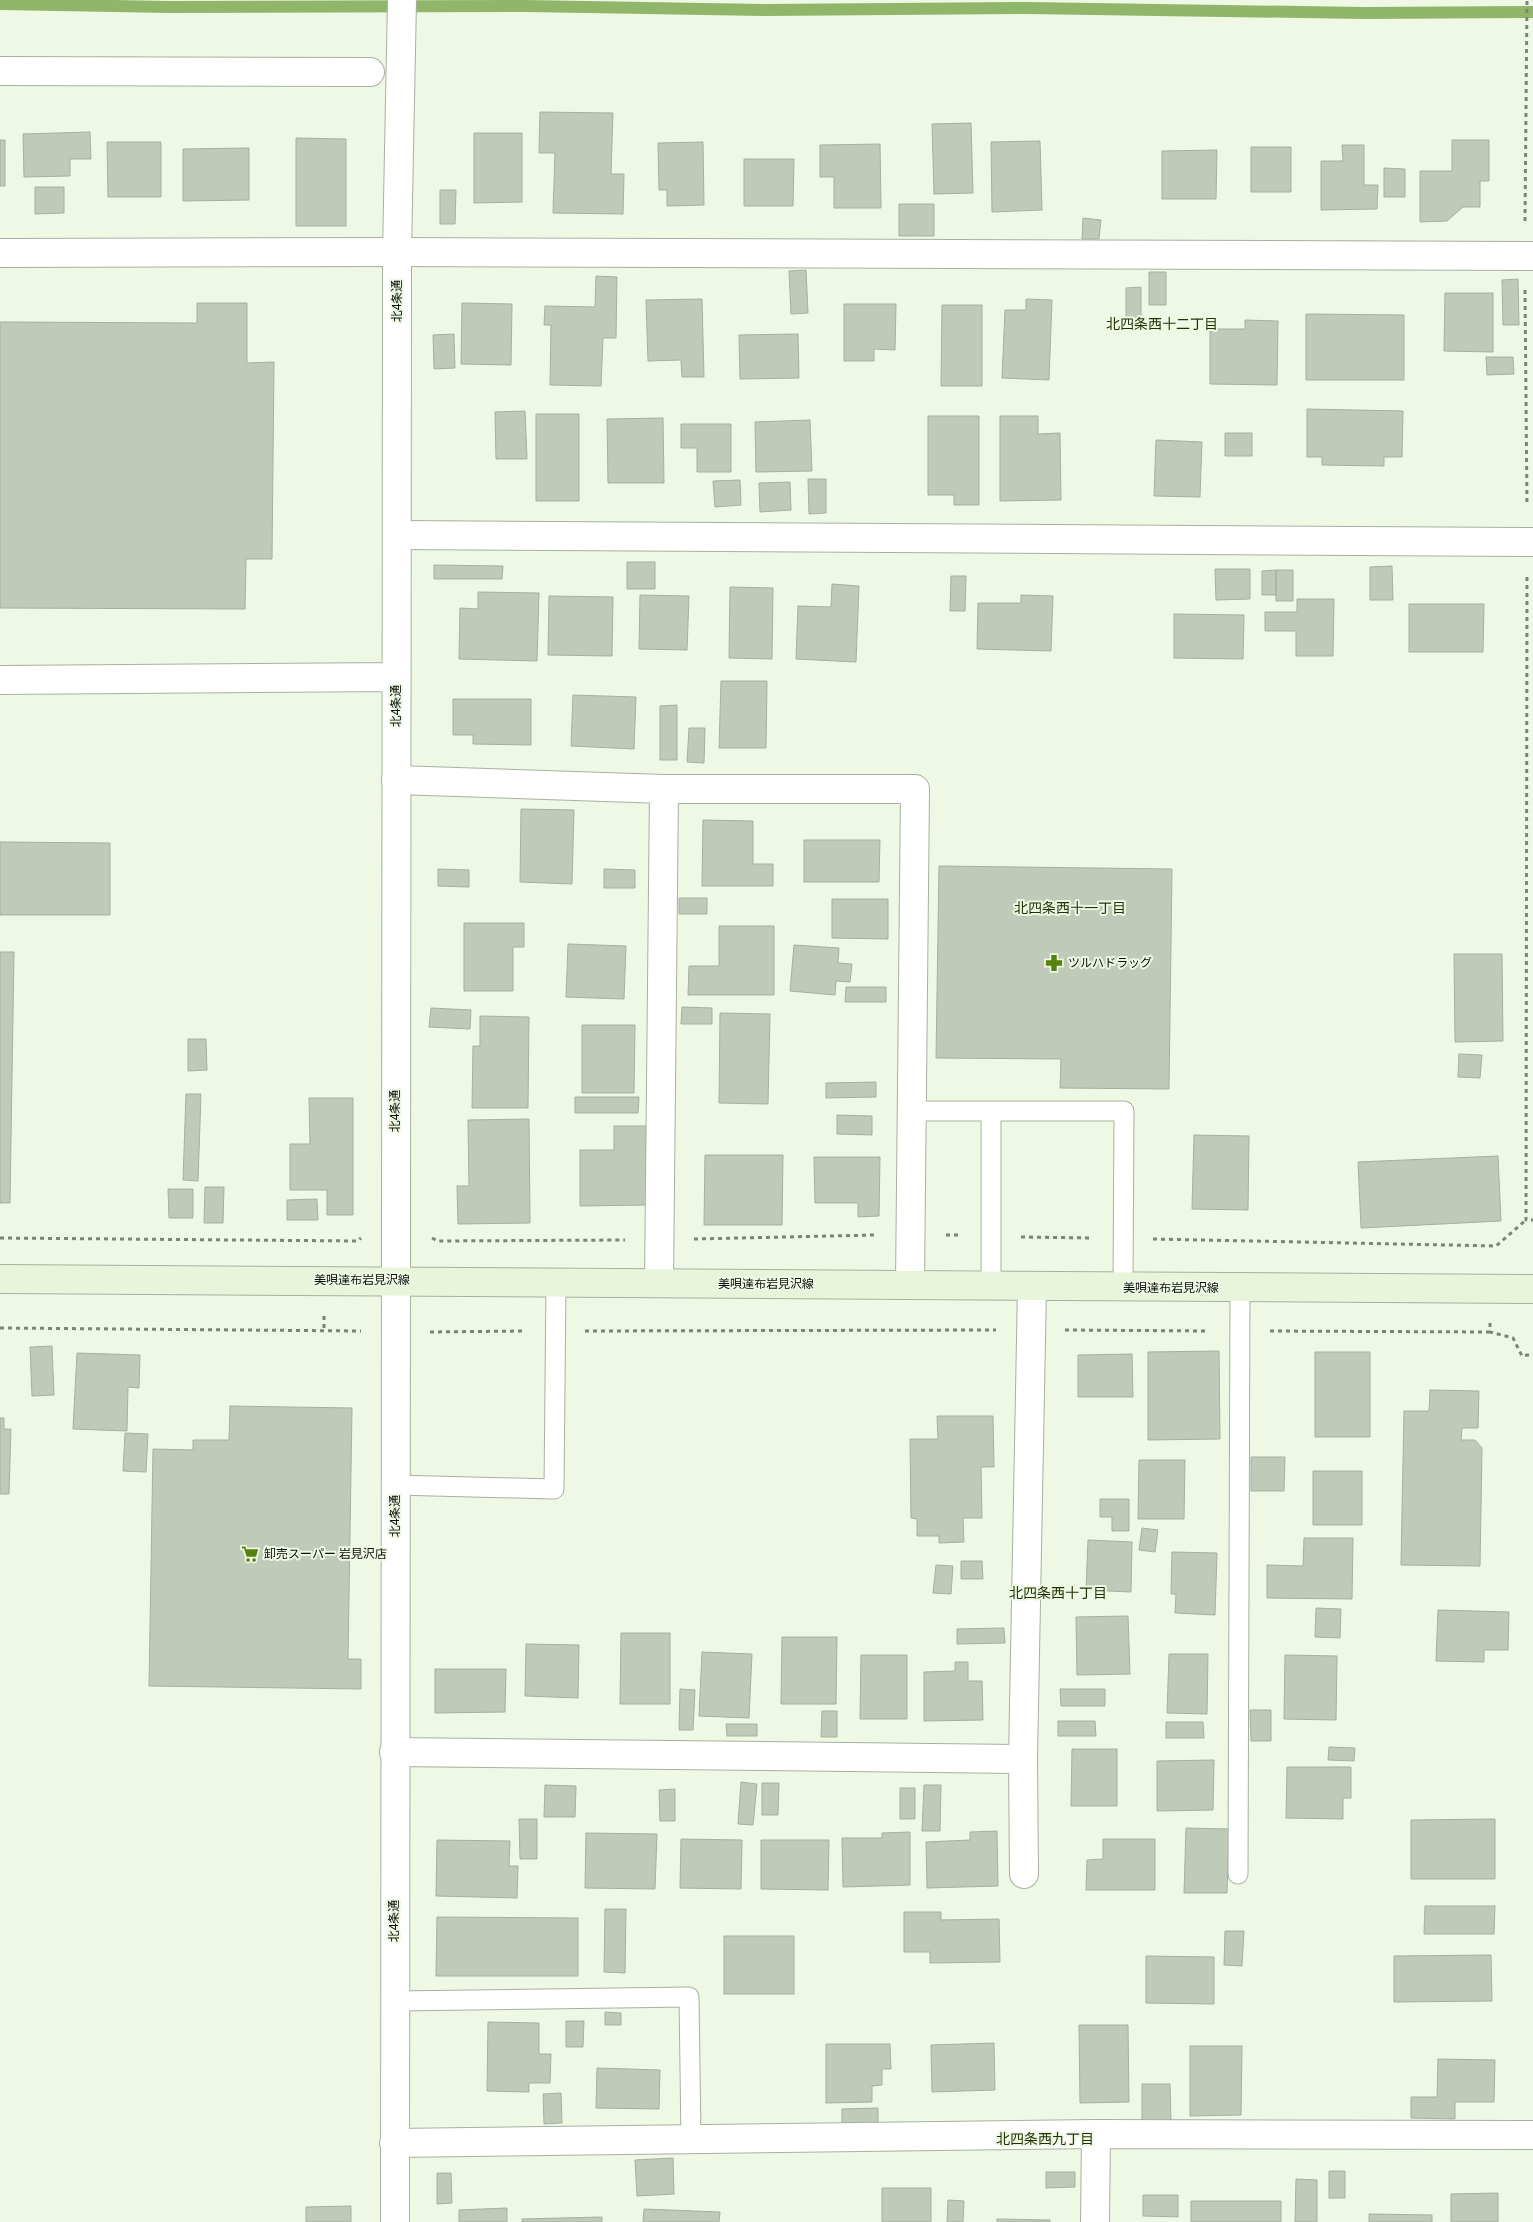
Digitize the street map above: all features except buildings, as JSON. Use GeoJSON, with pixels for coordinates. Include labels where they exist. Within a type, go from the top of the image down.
{"type":"FeatureCollection","features":[{"type":"Feature","properties":{"kind":"main road","name":"美唄達布岩見沢線"},"geometry":{"type":"LineString","coordinates":[[0,1279],[397,1280],[1032,1287],[1533,1289]]}},
{"type":"Feature","properties":{"kind":"street","name":"北4条通"},"geometry":{"type":"LineString","coordinates":[[395,2222],[397,252],[402,13]]}},
{"type":"Feature","properties":{"kind":"street"},"geometry":{"type":"LineString","coordinates":[[0,71],[370,72]]}},
{"type":"Feature","properties":{"kind":"street"},"geometry":{"type":"LineString","coordinates":[[0,253],[397,252],[1529,256]]}},
{"type":"Feature","properties":{"kind":"street"},"geometry":{"type":"LineString","coordinates":[[398,535],[1530,542]]}},
{"type":"Feature","properties":{"kind":"street"},"geometry":{"type":"LineString","coordinates":[[0,680],[396,677]]}},
{"type":"Feature","properties":{"kind":"street"},"geometry":{"type":"LineString","coordinates":[[396,780],[664,789],[914,789],[910,1285]]}},
{"type":"Feature","properties":{"kind":"street"},"geometry":{"type":"LineString","coordinates":[[659,1283],[664,789]]}},
{"type":"Feature","properties":{"kind":"street"},"geometry":{"type":"LineString","coordinates":[[1024,1874],[1023,1759],[1032,1287]]}},
{"type":"Feature","properties":{"kind":"street"},"geometry":{"type":"LineString","coordinates":[[394,1752],[1023,1759]]}},
{"type":"Feature","properties":{"kind":"street"},"geometry":{"type":"LineString","coordinates":[[1095,2222],[1096,2134]]}},
{"type":"Feature","properties":{"kind":"street"},"geometry":{"type":"LineString","coordinates":[[394,2143],[1096,2134],[1533,2135]]}},
{"type":"Feature","properties":{"kind":"lane"},"geometry":{"type":"LineString","coordinates":[[912,1111],[1124,1111],[1123,1287]]}},
{"type":"Feature","properties":{"kind":"lane"},"geometry":{"type":"LineString","coordinates":[[991,1286],[992,1111]]}},
{"type":"Feature","properties":{"kind":"lane"},"geometry":{"type":"LineString","coordinates":[[396,1485],[554,1488],[556,1282]]}},
{"type":"Feature","properties":{"kind":"lane"},"geometry":{"type":"LineString","coordinates":[[1238,1874],[1240,1288]]}},
{"type":"Feature","properties":{"kind":"lane"},"geometry":{"type":"LineString","coordinates":[[394,2001],[689,1998],[691,2140]]}},
{"type":"Feature","properties":{"kind":"path"},"geometry":{"type":"LineString","coordinates":[[1526,1220],[1530,542],[1527,0]]}},
{"type":"Feature","properties":{"kind":"path"},"geometry":{"type":"LineString","coordinates":[[0,1238],[357,1241],[367,1233],[422,1233],[438,1241],[660,1240],[910,1235],[1496,1246],[1526,1220],[1533,1220]]}},
{"type":"Feature","properties":{"kind":"path"},"geometry":{"type":"LineString","coordinates":[[0,1328],[396,1332],[1031,1330],[1490,1332]]}},
{"type":"Feature","properties":{"kind":"waterway"},"geometry":{"type":"LineString","coordinates":[[0,4],[170,7],[526,6],[765,10],[1027,8],[1364,13],[1533,12]]}},
{"type":"Feature","properties":{"kind":"place","name":"ツルハドラッグ"},"geometry":{"type":"Point","coordinates":[1054,963]}},
{"type":"Feature","properties":{"kind":"place","name":"卸売スーパー 岩見沢店"},"geometry":{"type":"Point","coordinates":[250,1554]}},
{"type":"Feature","properties":{"kind":"district","name":"北四条西十二丁目"},"geometry":{"type":"Point","coordinates":[1162,324]}},
{"type":"Feature","properties":{"kind":"district","name":"北四条西十一丁目"},"geometry":{"type":"Point","coordinates":[1070,908]}},
{"type":"Feature","properties":{"kind":"district","name":"北四条西十丁目"},"geometry":{"type":"Point","coordinates":[1058,1593]}},
{"type":"Feature","properties":{"kind":"district","name":"北四条西九丁目"},"geometry":{"type":"Point","coordinates":[1045,2139]}}]}
